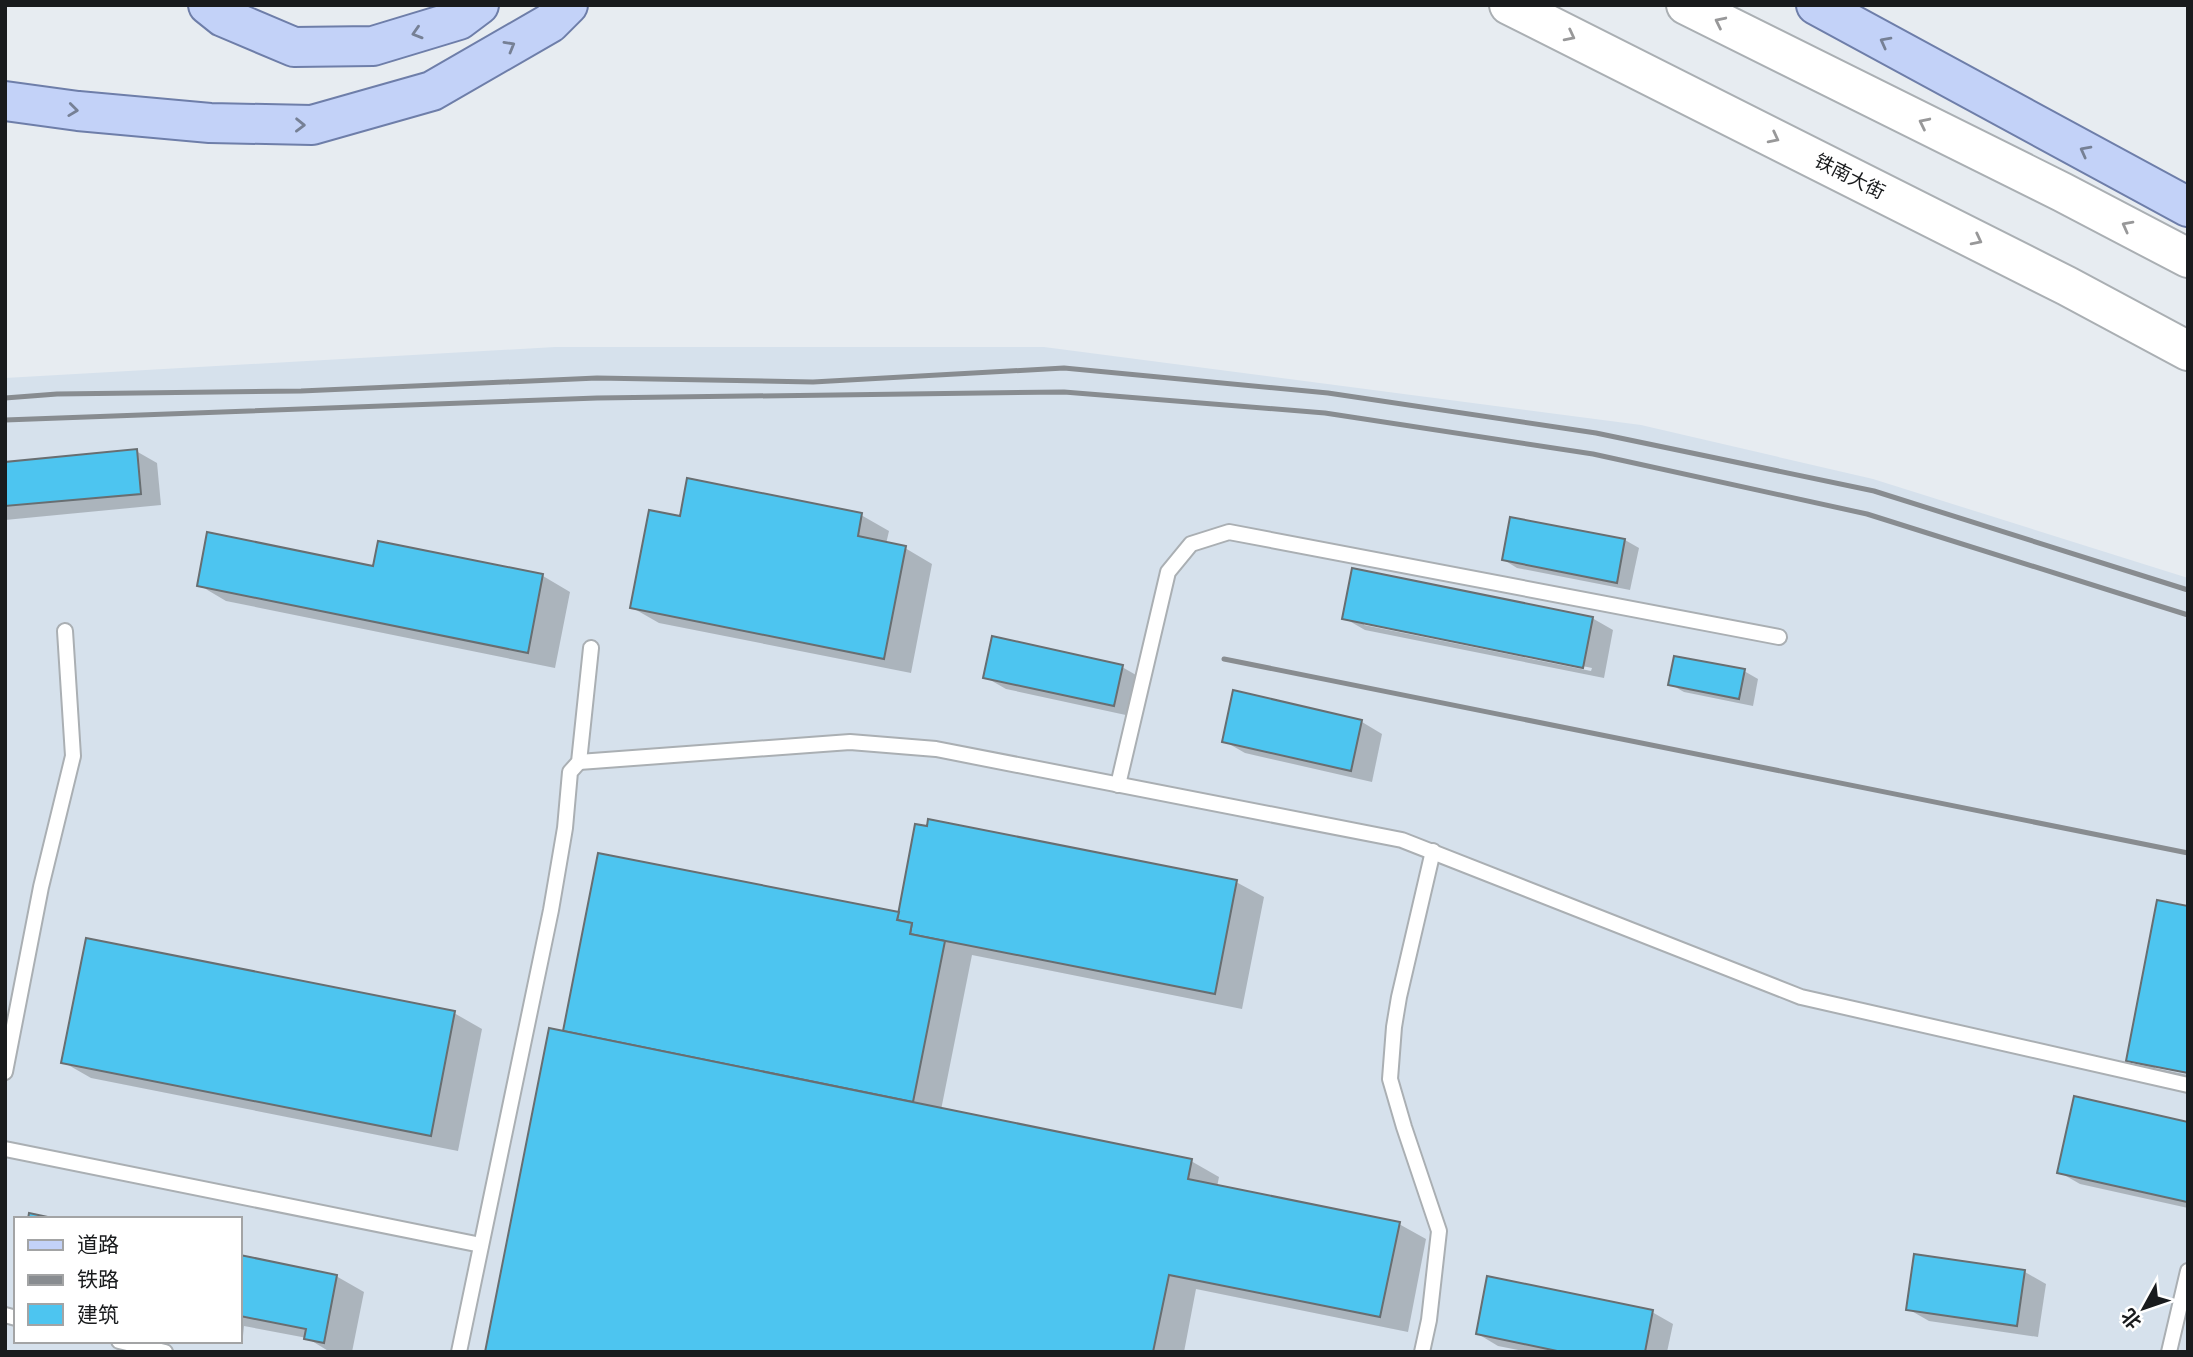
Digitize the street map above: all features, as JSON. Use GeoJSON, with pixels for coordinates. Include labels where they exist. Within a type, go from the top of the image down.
{"type":"FeatureCollection","features":[{"type":"Feature","properties":{"kind":"main road"},"geometry":{"type":"LineString","coordinates":[[208,5],[223,17],[294,47],[307,47],[373,46],[459,20],[478,5]]}},
{"type":"Feature","properties":{"kind":"main road"},"geometry":{"type":"LineString","coordinates":[[5,101],[78,111],[210,123],[312,125],[432,92],[550,23],[568,5]]}},
{"type":"Feature","properties":{"kind":"main road","name":"铁南大街"},"geometry":{"type":"LineString","coordinates":[[1509,5],[2067,286],[2188,351]]}},
{"type":"Feature","properties":{"kind":"main road"},"geometry":{"type":"LineString","coordinates":[[1686,5],[2062,192],[2188,258]]}},
{"type":"Feature","properties":{"kind":"main road"},"geometry":{"type":"LineString","coordinates":[[1816,5],[2188,207]]}},
{"type":"Feature","properties":{"kind":"lane"},"geometry":{"type":"LineString","coordinates":[[1118,785],[1168,572],[1191,544],[1229,532],[1779,636]]}},
{"type":"Feature","properties":{"kind":"lane"},"geometry":{"type":"LineString","coordinates":[[5,1072],[41,887],[73,756],[65,631]]}},
{"type":"Feature","properties":{"kind":"lane"},"geometry":{"type":"LineString","coordinates":[[459,1352],[551,909],[565,828],[570,772],[579,762],[591,648]]}},
{"type":"Feature","properties":{"kind":"lane"},"geometry":{"type":"LineString","coordinates":[[579,762],[850,742],[936,750],[1402,840],[1801,997],[2188,1085]]}},
{"type":"Feature","properties":{"kind":"lane"},"geometry":{"type":"LineString","coordinates":[[1422,1352],[1429,1320],[1439,1231],[1390,1079],[1399,997],[1433,850]]}},
{"type":"Feature","properties":{"kind":"lane"},"geometry":{"type":"LineString","coordinates":[[5,1149],[481,1245]]}},
{"type":"Feature","properties":{"kind":"lane"},"geometry":{"type":"LineString","coordinates":[[2169,1352],[2188,1271]]}},
{"type":"Feature","properties":{"kind":"lane"},"geometry":{"type":"LineString","coordinates":[[128,1343],[165,1352]]}},
{"type":"Feature","properties":{"kind":"shaded area"},"geometry":{"type":"Polygon","coordinates":[[[555,347],[1044,347],[1641,425],[1873,479],[2188,578],[2188,1352],[5,1352],[5,378],[555,347]]]}},
{"type":"Feature","properties":{"kind":"building"},"geometry":{"type":"Polygon","coordinates":[[[137,449],[141,494],[5,506],[5,462],[137,449]]]}},
{"type":"Feature","properties":{"kind":"building"},"geometry":{"type":"Polygon","coordinates":[[[687,478],[862,513],[858,536],[906,546],[884,659],[630,608],[649,510],[680,516],[687,478]]]}},
{"type":"Feature","properties":{"kind":"building"},"geometry":{"type":"Polygon","coordinates":[[[1510,517],[1625,539],[1617,583],[1502,560],[1510,517]]]}},
{"type":"Feature","properties":{"kind":"building"},"geometry":{"type":"Polygon","coordinates":[[[207,532],[373,566],[378,541],[543,574],[528,653],[197,586],[207,532]]]}},
{"type":"Feature","properties":{"kind":"building"},"geometry":{"type":"Polygon","coordinates":[[[1352,568],[1593,617],[1583,668],[1342,619],[1352,568]]]}},
{"type":"Feature","properties":{"kind":"building"},"geometry":{"type":"Polygon","coordinates":[[[992,636],[1123,665],[1114,706],[983,678],[992,636]]]}},
{"type":"Feature","properties":{"kind":"building"},"geometry":{"type":"Polygon","coordinates":[[[1674,656],[1745,669],[1739,699],[1668,685],[1674,656]]]}},
{"type":"Feature","properties":{"kind":"building"},"geometry":{"type":"Polygon","coordinates":[[[1233,690],[1362,720],[1351,771],[1222,742],[1233,690]]]}},
{"type":"Feature","properties":{"kind":"building"},"geometry":{"type":"Polygon","coordinates":[[[928,819],[1237,880],[1215,994],[910,934],[912,923],[897,920],[915,824],[927,826],[928,819]]]}},
{"type":"Feature","properties":{"kind":"building"},"geometry":{"type":"Polygon","coordinates":[[[598,853],[899,912],[897,920],[912,923],[910,934],[945,941],[913,1102],[563,1031],[598,853]]]}},
{"type":"Feature","properties":{"kind":"building"},"geometry":{"type":"Polygon","coordinates":[[[2157,900],[2188,906],[2188,1073],[2126,1061],[2157,900]]]}},
{"type":"Feature","properties":{"kind":"building"},"geometry":{"type":"Polygon","coordinates":[[[86,938],[455,1011],[431,1136],[61,1063],[86,938]]]}},
{"type":"Feature","properties":{"kind":"building"},"geometry":{"type":"Polygon","coordinates":[[[549,1028],[1192,1159],[1188,1179],[1400,1222],[1380,1317],[1169,1275],[1153,1352],[485,1352],[549,1028]]]}},
{"type":"Feature","properties":{"kind":"building"},"geometry":{"type":"Polygon","coordinates":[[[2074,1096],[2188,1122],[2187,1202],[2057,1173],[2074,1096]]]}},
{"type":"Feature","properties":{"kind":"building"},"geometry":{"type":"Polygon","coordinates":[[[29,1213],[48,1217],[28,1217],[29,1213]]]}},
{"type":"Feature","properties":{"kind":"building"},"geometry":{"type":"Polygon","coordinates":[[[1914,1254],[2025,1270],[2017,1326],[1906,1310],[1914,1254]]]}},
{"type":"Feature","properties":{"kind":"building"},"geometry":{"type":"Polygon","coordinates":[[[242,1255],[337,1275],[324,1343],[304,1339],[306,1329],[242,1316],[242,1255]]]}},
{"type":"Feature","properties":{"kind":"building"},"geometry":{"type":"Polygon","coordinates":[[[1487,1276],[1653,1310],[1645,1352],[1562,1352],[1476,1334],[1487,1276]]]}},
{"type":"Feature","properties":{"kind":"railway"},"geometry":{"type":"LineString","coordinates":[[5,398],[57,394],[301,391],[597,378],[813,382],[1064,368],[1328,393],[1596,433],[1874,491],[2188,590]]}},
{"type":"Feature","properties":{"kind":"railway"},"geometry":{"type":"LineString","coordinates":[[5,420],[597,398],[1064,392],[1325,413],[1593,454],[1867,514],[2188,615]]}},
{"type":"Feature","properties":{"kind":"railway"},"geometry":{"type":"LineString","coordinates":[[1224,659],[2188,853]]}}]}
